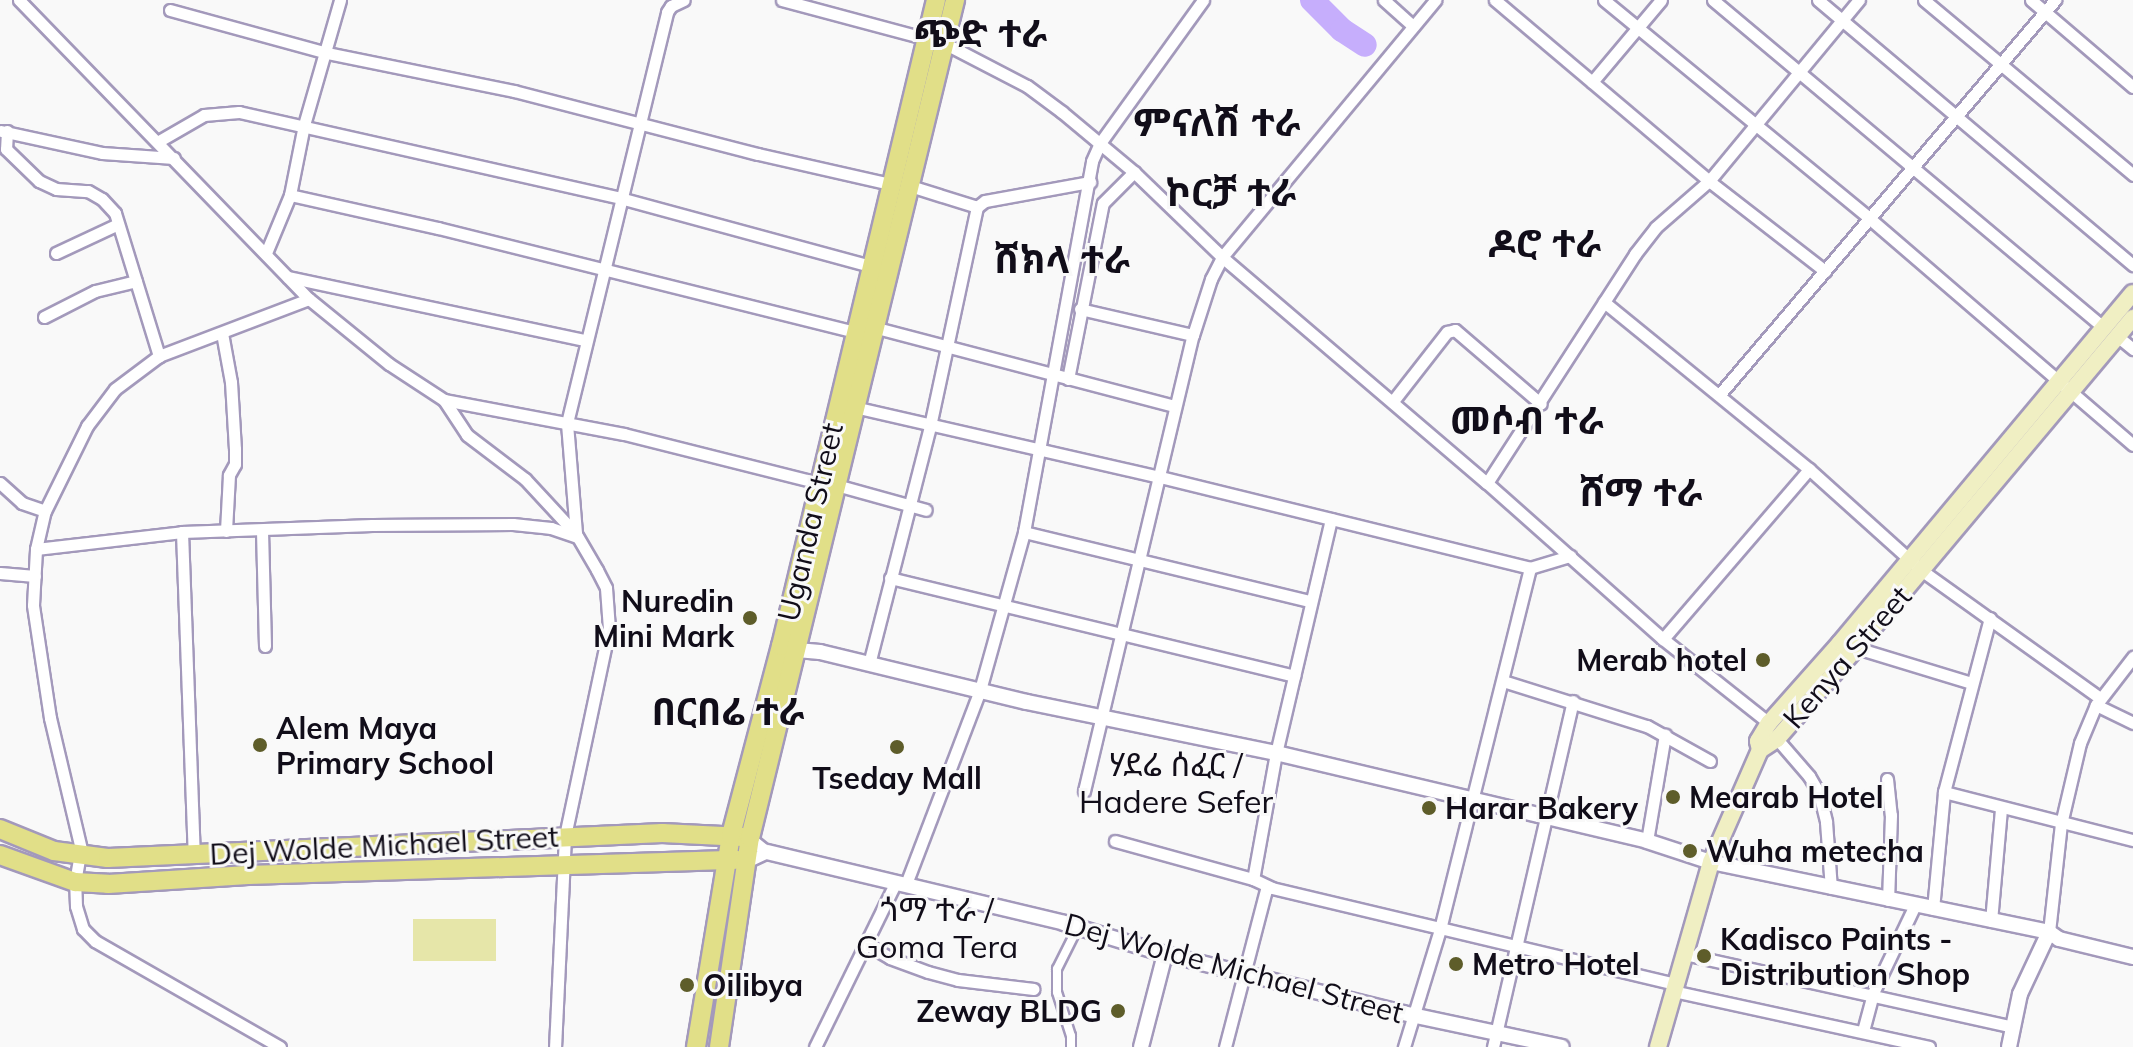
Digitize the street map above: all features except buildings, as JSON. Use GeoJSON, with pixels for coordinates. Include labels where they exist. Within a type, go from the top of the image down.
{"type":"FeatureCollection","features":[{"type":"Feature","properties":{"kind":"main road","name":"Uganda Street"},"geometry":{"type":"LineString","coordinates":[[936,0],[936,41]]}},
{"type":"Feature","properties":{"kind":"main road","name":"Uganda Street"},"geometry":{"type":"LineString","coordinates":[[828,484],[854,407],[873,327],[899,184],[936,41],[955,0]]}},
{"type":"Feature","properties":{"kind":"main road","name":"Uganda Street"},"geometry":{"type":"LineString","coordinates":[[696,1047],[741,837],[828,484],[854,332],[871,266],[899,184]]}},
{"type":"Feature","properties":{"kind":"main road"},"geometry":{"type":"LineString","coordinates":[[2110,331],[2133,293]]}},
{"type":"Feature","properties":{"kind":"main road","name":"Kenya Street"},"geometry":{"type":"LineString","coordinates":[[1658,1047],[1711,862],[1760,750],[1777,739],[1848,646],[2110,331],[2133,318]]}},
{"type":"Feature","properties":{"kind":"main road"},"geometry":{"type":"LineString","coordinates":[[1760,750],[1758,741],[1769,723],[1848,646]]}},
{"type":"Feature","properties":{"kind":"main road","name":"Dej Wolde Michael Street"},"geometry":{"type":"LineString","coordinates":[[0,829],[82,857],[662,833],[741,837]]}},
{"type":"Feature","properties":{"kind":"main road"},"geometry":{"type":"LineString","coordinates":[[361,871],[363,845]]}},
{"type":"Feature","properties":{"kind":"main road","name":"Dej Wolde Michael Street"},"geometry":{"type":"LineString","coordinates":[[8,859],[75,882],[127,883],[564,863],[736,860]]}},
{"type":"Feature","properties":{"kind":"main road","name":"Uganda Street"},"geometry":{"type":"LineString","coordinates":[[719,1047],[736,860]]}},
{"type":"Feature","properties":{"kind":"street"},"geometry":{"type":"LineString","coordinates":[[19,0],[309,299],[389,364],[444,400],[567,423],[926,510]]}},
{"type":"Feature","properties":{"kind":"street"},"geometry":{"type":"LineString","coordinates":[[266,253],[290,195],[304,125],[340,0]]}},
{"type":"Feature","properties":{"kind":"street"},"geometry":{"type":"LineString","coordinates":[[578,536],[567,423],[620,198],[642,125],[667,12],[671,6],[684,0]]}},
{"type":"Feature","properties":{"kind":"street"},"geometry":{"type":"LineString","coordinates":[[782,0],[936,41],[1027,86],[1134,172],[1222,257],[1393,401],[1663,639],[1769,723]]}},
{"type":"Feature","properties":{"kind":"street"},"geometry":{"type":"LineString","coordinates":[[815,1047],[866,944],[901,883],[980,690],[1024,532],[1092,161],[1100,143],[1203,0]]}},
{"type":"Feature","properties":{"kind":"street"},"geometry":{"type":"LineString","coordinates":[[1384,0],[1413,26]]}},
{"type":"Feature","properties":{"kind":"street"},"geometry":{"type":"LineString","coordinates":[[1084,791],[1175,406],[1211,279],[1222,257],[1435,0]]}},
{"type":"Feature","properties":{"kind":"street"},"geometry":{"type":"LineString","coordinates":[[1495,0],[1709,181],[1825,271]]}},
{"type":"Feature","properties":{"kind":"street"},"geometry":{"type":"LineString","coordinates":[[1604,0],[1869,218],[2133,445]]}},
{"type":"Feature","properties":{"kind":"street"},"geometry":{"type":"LineString","coordinates":[[1592,82],[1661,0]]}},
{"type":"Feature","properties":{"kind":"street"},"geometry":{"type":"LineString","coordinates":[[1713,0],[1912,169],[2133,349]]}},
{"type":"Feature","properties":{"kind":"street"},"geometry":{"type":"LineString","coordinates":[[1818,0],[2133,265]]}},
{"type":"Feature","properties":{"kind":"street"},"geometry":{"type":"LineString","coordinates":[[1487,483],[1656,227],[1709,181],[1859,0]]}},
{"type":"Feature","properties":{"kind":"street"},"geometry":{"type":"LineString","coordinates":[[1924,0],[2133,175]]}},
{"type":"Feature","properties":{"kind":"street"},"geometry":{"type":"LineString","coordinates":[[2031,0],[2133,87]]}},
{"type":"Feature","properties":{"kind":"street"},"geometry":{"type":"LineString","coordinates":[[1719,395],[2055,0]]}},
{"type":"Feature","properties":{"kind":"street"},"geometry":{"type":"LineString","coordinates":[[170,10],[327,53],[514,91],[642,125],[899,184],[977,207]]}},
{"type":"Feature","properties":{"kind":"street"},"geometry":{"type":"LineString","coordinates":[[159,141],[204,115],[219,112],[304,125],[620,198],[871,266]]}},
{"type":"Feature","properties":{"kind":"street"},"geometry":{"type":"LineString","coordinates":[[159,356],[118,224],[109,205],[88,191],[56,189],[39,181],[6,149],[3,131],[102,153],[174,158]]}},
{"type":"Feature","properties":{"kind":"street"},"geometry":{"type":"LineString","coordinates":[[1068,379],[1082,296],[1105,199],[1134,172]]}},
{"type":"Feature","properties":{"kind":"street"},"geometry":{"type":"LineString","coordinates":[[869,664],[930,426],[977,207],[985,201],[1088,188],[1105,199]]}},
{"type":"Feature","properties":{"kind":"street"},"geometry":{"type":"LineString","coordinates":[[290,195],[605,269],[854,332]]}},
{"type":"Feature","properties":{"kind":"street"},"geometry":{"type":"LineString","coordinates":[[56,253],[118,224]]}},
{"type":"Feature","properties":{"kind":"street"},"geometry":{"type":"LineString","coordinates":[[288,277],[585,340]]}},
{"type":"Feature","properties":{"kind":"street"},"geometry":{"type":"LineString","coordinates":[[44,317],[95,291],[136,281]]}},
{"type":"Feature","properties":{"kind":"street"},"geometry":{"type":"LineString","coordinates":[[1066,293],[1082,296]]}},
{"type":"Feature","properties":{"kind":"street"},"geometry":{"type":"LineString","coordinates":[[280,1047],[95,941],[81,922],[75,882],[82,857],[61,753],[50,718],[33,605],[36,549],[45,511],[87,426],[115,389],[159,356],[309,299]]}},
{"type":"Feature","properties":{"kind":"street"},"geometry":{"type":"LineString","coordinates":[[1604,302],[1809,469],[1915,565],[1990,618],[2098,702],[2133,723]]}},
{"type":"Feature","properties":{"kind":"street"},"geometry":{"type":"LineString","coordinates":[[1080,309],[1193,335]]}},
{"type":"Feature","properties":{"kind":"street"},"geometry":{"type":"LineString","coordinates":[[873,327],[947,349],[1175,406]]}},
{"type":"Feature","properties":{"kind":"street"},"geometry":{"type":"LineString","coordinates":[[1393,401],[1447,332],[1455,330],[1541,404]]}},
{"type":"Feature","properties":{"kind":"street"},"geometry":{"type":"LineString","coordinates":[[222,333],[231,382],[235,449],[235,464],[229,475],[226,531]]}},
{"type":"Feature","properties":{"kind":"street"},"geometry":{"type":"LineString","coordinates":[[444,400],[467,435],[525,479],[578,536],[606,588],[609,629],[565,836],[555,1047]]}},
{"type":"Feature","properties":{"kind":"street"},"geometry":{"type":"LineString","coordinates":[[854,407],[1160,477],[1530,568],[1570,556]]}},
{"type":"Feature","properties":{"kind":"street"},"geometry":{"type":"LineString","coordinates":[[1663,639],[1809,469]]}},
{"type":"Feature","properties":{"kind":"street"},"geometry":{"type":"LineString","coordinates":[[0,483],[22,503],[45,511]]}},
{"type":"Feature","properties":{"kind":"street"},"geometry":{"type":"LineString","coordinates":[[1253,879],[1276,753],[1331,519]]}},
{"type":"Feature","properties":{"kind":"street"},"geometry":{"type":"LineString","coordinates":[[36,549],[182,532],[513,524],[551,528],[578,536]]}},
{"type":"Feature","properties":{"kind":"street"},"geometry":{"type":"LineString","coordinates":[[262,531],[265,646]]}},
{"type":"Feature","properties":{"kind":"street"},"geometry":{"type":"LineString","coordinates":[[182,532],[194,853]]}},
{"type":"Feature","properties":{"kind":"street"},"geometry":{"type":"LineString","coordinates":[[1024,532],[1310,601]]}},
{"type":"Feature","properties":{"kind":"street"},"geometry":{"type":"LineString","coordinates":[[1404,1047],[1441,926],[1530,568]]}},
{"type":"Feature","properties":{"kind":"street"},"geometry":{"type":"LineString","coordinates":[[0,573],[35,576]]}},
{"type":"Feature","properties":{"kind":"street"},"geometry":{"type":"LineString","coordinates":[[890,578],[1294,676]]}},
{"type":"Feature","properties":{"kind":"street"},"geometry":{"type":"LineString","coordinates":[[1933,909],[1944,792],[1990,618]]}},
{"type":"Feature","properties":{"kind":"street"},"geometry":{"type":"LineString","coordinates":[[1848,646],[1972,683]]}},
{"type":"Feature","properties":{"kind":"street"},"geometry":{"type":"LineString","coordinates":[[789,648],[1276,753],[1472,802],[1647,841],[1711,862],[2049,932],[2059,939],[2133,957]]}},
{"type":"Feature","properties":{"kind":"street"},"geometry":{"type":"LineString","coordinates":[[2009,1047],[2020,994],[2049,932],[2061,824],[2080,743],[2098,702],[2133,657]]}},
{"type":"Feature","properties":{"kind":"street"},"geometry":{"type":"LineString","coordinates":[[1503,681],[1573,701],[1665,735],[1710,761]]}},
{"type":"Feature","properties":{"kind":"street"},"geometry":{"type":"LineString","coordinates":[[1495,1040],[1573,701]]}},
{"type":"Feature","properties":{"kind":"street"},"geometry":{"type":"LineString","coordinates":[[1647,841],[1665,735]]}},
{"type":"Feature","properties":{"kind":"street"},"geometry":{"type":"LineString","coordinates":[[1777,739],[1809,776],[1819,793],[1826,822],[1831,888]]}},
{"type":"Feature","properties":{"kind":"street"},"geometry":{"type":"LineString","coordinates":[[1887,779],[1891,815],[1888,900]]}},
{"type":"Feature","properties":{"kind":"street"},"geometry":{"type":"LineString","coordinates":[[1944,792],[2133,840]]}},
{"type":"Feature","properties":{"kind":"street"},"geometry":{"type":"LineString","coordinates":[[1991,921],[2001,808]]}},
{"type":"Feature","properties":{"kind":"street","name":"Dej Wolde Michael Street"},"geometry":{"type":"LineString","coordinates":[[741,837],[767,852],[1078,927],[1165,954],[1412,1015],[1495,1040],[1562,1047]]}},
{"type":"Feature","properties":{"kind":"street"},"geometry":{"type":"LineString","coordinates":[[8,859],[23,839]]}},
{"type":"Feature","properties":{"kind":"street"},"geometry":{"type":"LineString","coordinates":[[1115,841],[1253,879],[1267,886],[1441,926],[1674,988],[1929,1047]]}},
{"type":"Feature","properties":{"kind":"street","name":"Dej Wolde Michael Street"},"geometry":{"type":"LineString","coordinates":[[736,860],[767,852]]}},
{"type":"Feature","properties":{"kind":"street"},"geometry":{"type":"LineString","coordinates":[[1225,1047],[1267,886]]}},
{"type":"Feature","properties":{"kind":"street"},"geometry":{"type":"LineString","coordinates":[[1863,1031],[1873,993],[1915,905]]}},
{"type":"Feature","properties":{"kind":"street"},"geometry":{"type":"LineString","coordinates":[[1071,1047],[1071,1036],[1057,992],[1057,969],[1078,927]]}},
{"type":"Feature","properties":{"kind":"street"},"geometry":{"type":"LineString","coordinates":[[866,944],[890,958],[928,972],[958,980],[1033,989]]}},
{"type":"Feature","properties":{"kind":"street"},"geometry":{"type":"LineString","coordinates":[[1141,1047],[1165,954]]}},
{"type":"Feature","properties":{"kind":"street"},"geometry":{"type":"LineString","coordinates":[[1684,954],[1873,993],[2013,1027]]}},
{"type":"Feature","properties":{"kind":"green space"},"geometry":{"type":"Polygon","coordinates":[[[413,919],[496,919],[496,961],[413,961],[413,919]]]}},
{"type":"Feature","properties":{"kind":"waterway"},"geometry":{"type":"LineString","coordinates":[[1312,0],[1342,30],[1365,45]]}},
{"type":"Feature","properties":{"kind":"place","name":"Nuredin Mini Mark"},"geometry":{"type":"Point","coordinates":[750,618]}},
{"type":"Feature","properties":{"kind":"place","name":"Merab hotel"},"geometry":{"type":"Point","coordinates":[1763,660]}},
{"type":"Feature","properties":{"kind":"place","name":"Alem Maya Primary School"},"geometry":{"type":"Point","coordinates":[260,745]}},
{"type":"Feature","properties":{"kind":"place","name":"Tseday Mall"},"geometry":{"type":"Point","coordinates":[897,747]}},
{"type":"Feature","properties":{"kind":"place","name":"Mearab Hotel"},"geometry":{"type":"Point","coordinates":[1673,797]}},
{"type":"Feature","properties":{"kind":"place","name":"Harar Bakery"},"geometry":{"type":"Point","coordinates":[1429,808]}},
{"type":"Feature","properties":{"kind":"place","name":"Wuha metecha"},"geometry":{"type":"Point","coordinates":[1690,851]}},
{"type":"Feature","properties":{"kind":"place","name":"Kadisco Paints - Distribution Shop"},"geometry":{"type":"Point","coordinates":[1704,956]}},
{"type":"Feature","properties":{"kind":"place","name":"Metro Hotel"},"geometry":{"type":"Point","coordinates":[1456,964]}},
{"type":"Feature","properties":{"kind":"place","name":"Oilibya"},"geometry":{"type":"Point","coordinates":[687,985]}},
{"type":"Feature","properties":{"kind":"place","name":"Zeway BLDG"},"geometry":{"type":"Point","coordinates":[1118,1011]}},
{"type":"Feature","properties":{"kind":"district","name":"ጭድ ተራ"},"geometry":{"type":"Point","coordinates":[980,34]}},
{"type":"Feature","properties":{"kind":"district","name":"ምናለሽ ተራ"},"geometry":{"type":"Point","coordinates":[1217,123]}},
{"type":"Feature","properties":{"kind":"district","name":"ኮርቻ ተራ"},"geometry":{"type":"Point","coordinates":[1231,193]}},
{"type":"Feature","properties":{"kind":"district","name":"ዶሮ ተራ"},"geometry":{"type":"Point","coordinates":[1545,244]}},
{"type":"Feature","properties":{"kind":"district","name":"ሸክላ ተራ"},"geometry":{"type":"Point","coordinates":[1062,260]}},
{"type":"Feature","properties":{"kind":"district","name":"መሶብ ተራ"},"geometry":{"type":"Point","coordinates":[1527,421]}},
{"type":"Feature","properties":{"kind":"district","name":"ሸማ ተራ"},"geometry":{"type":"Point","coordinates":[1641,493]}},
{"type":"Feature","properties":{"kind":"district","name":"በርበሬ ተራ"},"geometry":{"type":"Point","coordinates":[728,712]}},
{"type":"Feature","properties":{"kind":"district","name":"ሃደሬ ሰፈር / Hadere Sefer"},"geometry":{"type":"Point","coordinates":[1176,784]}},
{"type":"Feature","properties":{"kind":"district","name":"ጎማ ተራ / Goma Tera"},"geometry":{"type":"Point","coordinates":[937,928]}}]}
